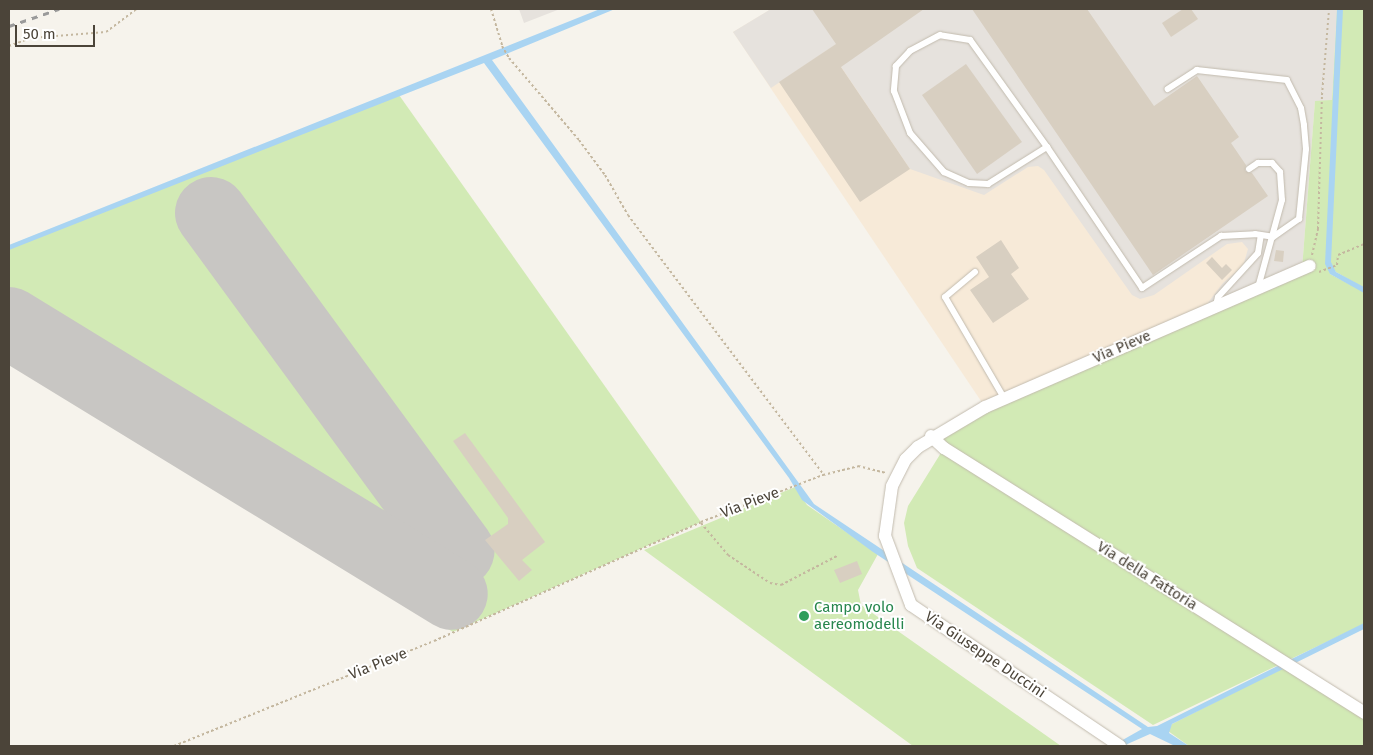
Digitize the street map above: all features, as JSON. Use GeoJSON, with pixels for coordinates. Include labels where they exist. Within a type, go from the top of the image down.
{"type":"FeatureCollection","features":[{"type":"Feature","properties":{"kind":"street","name":"Via Pieve"},"geometry":{"type":"LineString","coordinates":[[895,478],[906,459],[931,436],[1004,398],[1258,288],[1314,269]]}},
{"type":"Feature","properties":{"kind":"street","name":"Via della Fattoria"},"geometry":{"type":"LineString","coordinates":[[931,436],[944,448],[1364,713]]}},
{"type":"Feature","properties":{"kind":"street","name":"Via Giuseppe Duccini"},"geometry":{"type":"LineString","coordinates":[[895,478],[885,536],[900,580],[911,604],[1115,743]]}},
{"type":"Feature","properties":{"kind":"lane"},"geometry":{"type":"LineString","coordinates":[[1047,147],[988,184],[969,183],[944,172],[910,133],[894,91],[896,66],[910,51],[940,35],[970,40],[1047,147],[1142,288],[1221,236],[1262,235],[1273,237],[1299,218],[1305,159],[1302,108],[1287,80],[1197,70],[1168,89]]}},
{"type":"Feature","properties":{"kind":"lane"},"geometry":{"type":"LineString","coordinates":[[1249,169],[1258,163],[1272,163],[1280,172],[1282,200],[1258,288]]}},
{"type":"Feature","properties":{"kind":"lane"},"geometry":{"type":"LineString","coordinates":[[1216,306],[1218,297],[1258,253],[1262,235]]}},
{"type":"Feature","properties":{"kind":"lane"},"geometry":{"type":"LineString","coordinates":[[975,272],[945,297],[1004,398]]}},
{"type":"Feature","properties":{"kind":"path"},"geometry":{"type":"LineString","coordinates":[[9,46],[31,38],[106,32],[138,9]]}},
{"type":"Feature","properties":{"kind":"path"},"geometry":{"type":"LineString","coordinates":[[491,9],[502,46],[509,58],[580,140],[605,175],[628,216],[823,475]]}},
{"type":"Feature","properties":{"kind":"path"},"geometry":{"type":"LineString","coordinates":[[1329,9],[1322,95],[1318,229],[1314,269],[1337,265],[1338,255],[1364,244]]}},
{"type":"Feature","properties":{"kind":"path","name":"Via Pieve"},"geometry":{"type":"LineString","coordinates":[[174,746],[434,641],[701,522],[823,475],[858,466],[881,470],[895,478]]}},
{"type":"Feature","properties":{"kind":"path"},"geometry":{"type":"LineString","coordinates":[[701,522],[728,555],[770,583],[781,585],[837,556]]}},
{"type":"Feature","properties":{"kind":"shaded area"},"geometry":{"type":"Polygon","coordinates":[[[519,9],[560,9],[524,23],[519,9]]]}},
{"type":"Feature","properties":{"kind":"shaded area"},"geometry":{"type":"Polygon","coordinates":[[[771,9],[1302,269],[985,407],[733,32],[771,9]]]}},
{"type":"Feature","properties":{"kind":"shaded area"},"geometry":{"type":"Polygon","coordinates":[[[771,9],[1337,9],[1332,101],[1315,102],[1302,269],[1201,312],[1223,283],[1243,266],[1248,249],[1242,242],[1227,244],[1154,295],[1140,299],[1132,295],[1044,170],[1038,166],[1028,167],[984,195],[910,169],[829,49],[771,88],[733,32],[771,9]]]}},
{"type":"Feature","properties":{"kind":"green space"},"geometry":{"type":"Polygon","coordinates":[[[1337,9],[1364,9],[1364,288],[1336,272],[1329,262],[1330,274],[1364,292],[1364,624],[1153,725],[917,568],[908,546],[904,523],[908,506],[944,448],[931,436],[1302,269],[1315,101],[1332,100],[1337,9]]]}},
{"type":"Feature","properties":{"kind":"green space"},"geometry":{"type":"Polygon","coordinates":[[[399,95],[701,522],[453,632],[9,357],[9,249],[399,95]]]}},
{"type":"Feature","properties":{"kind":"green space","name":"Campo volo aereomodelli"},"geometry":{"type":"Polygon","coordinates":[[[795,487],[807,505],[878,554],[858,590],[861,605],[1061,746],[913,746],[644,550],[795,487]]]}},
{"type":"Feature","properties":{"kind":"green space"},"geometry":{"type":"Polygon","coordinates":[[[1288,665],[1364,714],[1364,746],[1189,746],[1168,731],[1172,724],[1288,665]]]}},
{"type":"Feature","properties":{"kind":"water"},"geometry":{"type":"Polygon","coordinates":[[[600,9],[615,9],[492,60],[814,504],[1148,727],[1157,726],[1364,623],[1364,629],[1172,724],[1169,733],[1189,746],[1175,746],[1150,734],[1123,746],[1112,746],[1142,729],[873,552],[802,500],[789,478],[484,63],[9,250],[9,245],[600,9]]]}},
{"type":"Feature","properties":{"kind":"water"},"geometry":{"type":"Polygon","coordinates":[[[1337,9],[1343,9],[1331,262],[1336,272],[1364,287],[1364,293],[1330,274],[1325,264],[1337,9]]]}},
{"type":"Feature","properties":{"kind":"building"},"geometry":{"type":"Polygon","coordinates":[[[812,9],[924,9],[841,67],[910,169],[860,202],[779,82],[836,44],[812,9]]]}},
{"type":"Feature","properties":{"kind":"building"},"geometry":{"type":"Polygon","coordinates":[[[972,9],[1087,9],[1154,106],[1197,76],[1239,137],[1231,143],[1246,165],[1245,171],[1252,173],[1268,196],[1153,275],[972,9]]]}},
{"type":"Feature","properties":{"kind":"building"},"geometry":{"type":"Polygon","coordinates":[[[1183,9],[1191,9],[1198,19],[1171,37],[1162,23],[1183,9]]]}},
{"type":"Feature","properties":{"kind":"building"},"geometry":{"type":"Polygon","coordinates":[[[966,64],[1022,142],[977,174],[922,95],[966,64]]]}},
{"type":"Feature","properties":{"kind":"building"},"geometry":{"type":"Polygon","coordinates":[[[1001,240],[1019,268],[1011,274],[1029,299],[993,323],[970,290],[989,277],[976,257],[1001,240]]]}},
{"type":"Feature","properties":{"kind":"building"},"geometry":{"type":"Polygon","coordinates":[[[1276,250],[1284,251],[1283,262],[1274,261],[1276,250]]]}},
{"type":"Feature","properties":{"kind":"building"},"geometry":{"type":"Polygon","coordinates":[[[1212,257],[1222,268],[1226,264],[1232,270],[1222,280],[1206,263],[1212,257]]]}},
{"type":"Feature","properties":{"kind":"building"},"geometry":{"type":"Polygon","coordinates":[[[465,433],[545,542],[522,560],[532,570],[519,581],[485,540],[508,524],[508,518],[453,441],[465,433]]]}},
{"type":"Feature","properties":{"kind":"building"},"geometry":{"type":"Polygon","coordinates":[[[857,561],[862,574],[840,583],[834,570],[857,561]]]}},
{"type":"Feature","properties":{"kind":"runway"},"geometry":{"type":"LineString","coordinates":[[211,213],[458,551]]}},
{"type":"Feature","properties":{"kind":"runway"},"geometry":{"type":"LineString","coordinates":[[9,323],[452,594]]}},
{"type":"Feature","properties":{"kind":"railway"},"geometry":{"type":"LineString","coordinates":[[9,26],[59,9]]}},
{"type":"Feature","properties":{"kind":"place","name":"Campo volo aereomodelli"},"geometry":{"type":"Point","coordinates":[804,616]}}]}
